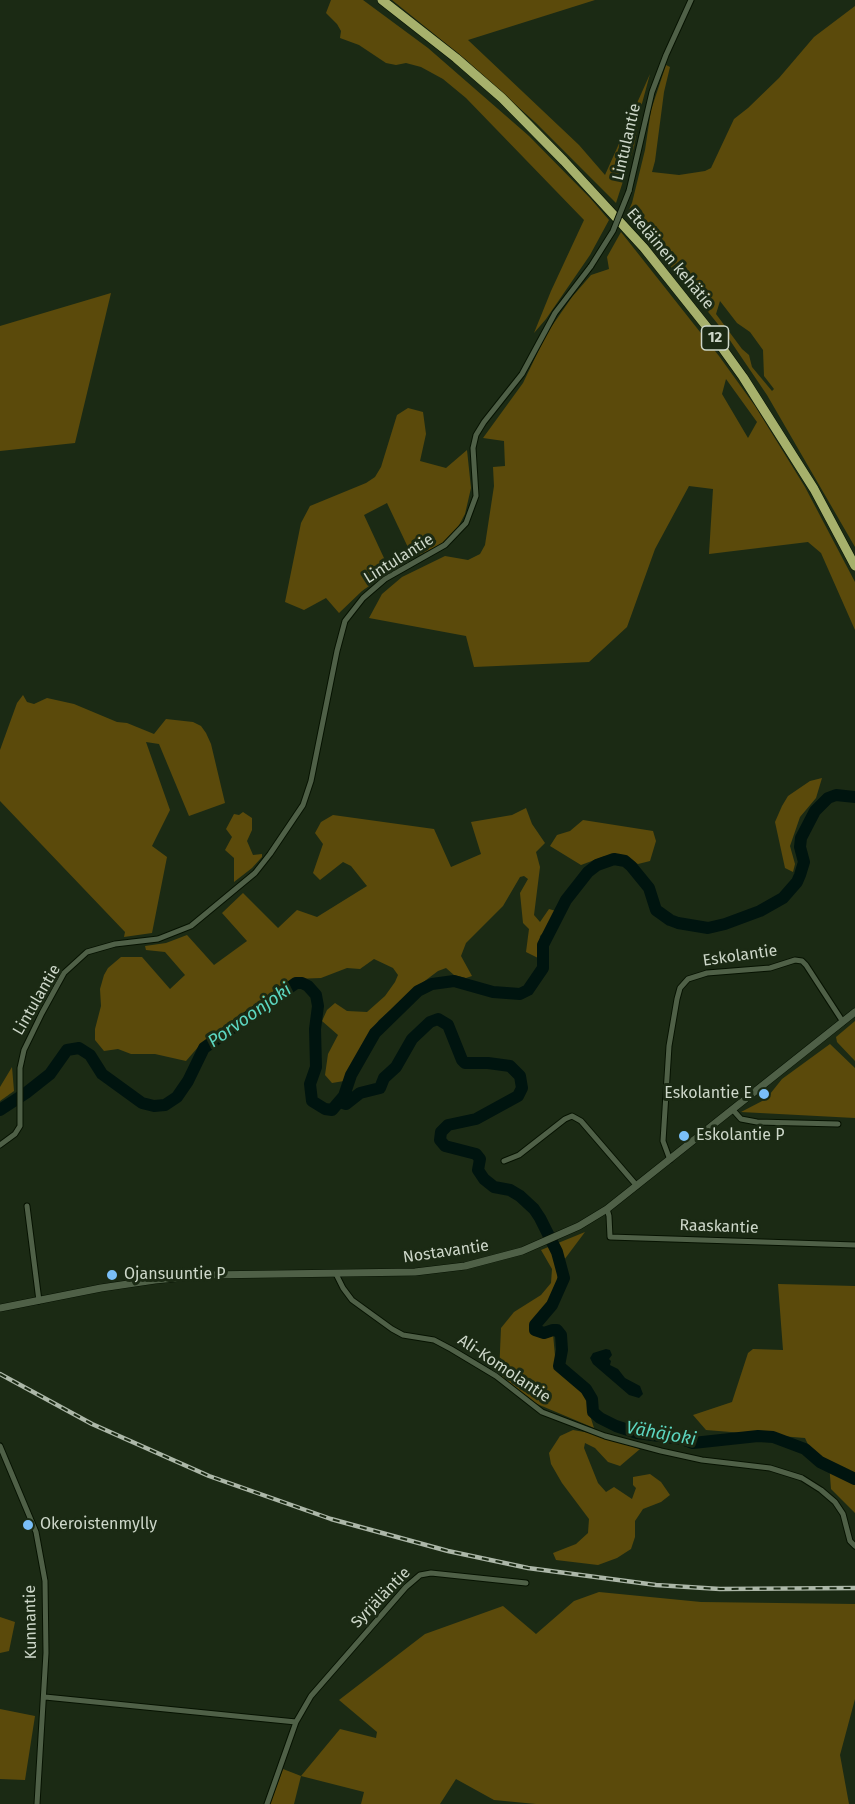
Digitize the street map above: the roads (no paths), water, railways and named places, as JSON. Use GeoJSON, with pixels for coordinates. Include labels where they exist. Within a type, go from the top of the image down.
{"type":"FeatureCollection","features":[{"type":"Feature","properties":{"kind":"highway","name":"Eteläinen kehätie"},"geometry":{"type":"LineString","coordinates":[[374,0],[453,62],[540,136]]}},
{"type":"Feature","properties":{"kind":"highway","name":"Eteläinen kehätie"},"geometry":{"type":"LineString","coordinates":[[382,0],[456,58],[502,98],[606,205],[644,249],[710,331],[779,431],[814,489],[855,566]]}},
{"type":"Feature","properties":{"kind":"street","name":"Lintulantie"},"geometry":{"type":"LineString","coordinates":[[0,1145],[15,1134],[20,1126],[20,1068],[24,1050],[64,974],[87,952],[115,944],[158,939],[191,926],[255,873],[303,805],[311,781],[345,621],[363,598],[386,579],[446,545],[466,523],[476,496],[473,448],[476,435],[522,374],[555,313],[591,266],[613,231],[629,191],[652,92],[666,54],[691,0]]}},
{"type":"Feature","properties":{"kind":"street","name":"Eskolantie"},"geometry":{"type":"LineString","coordinates":[[670,1160],[663,1141],[669,1046],[680,988],[688,979],[707,973],[770,969],[795,960],[802,961],[843,1022]]}},
{"type":"Feature","properties":{"kind":"street","name":"Nostavantie"},"geometry":{"type":"LineString","coordinates":[[0,1308],[155,1280],[207,1275],[415,1272],[465,1266],[522,1251],[579,1226],[607,1209],[855,1012]]}},
{"type":"Feature","properties":{"kind":"street"},"geometry":{"type":"LineString","coordinates":[[733,1110],[741,1119],[756,1122],[838,1124]]}},
{"type":"Feature","properties":{"kind":"street"},"geometry":{"type":"LineString","coordinates":[[504,1161],[519,1155],[572,1116],[580,1121],[637,1186]]}},
{"type":"Feature","properties":{"kind":"street"},"geometry":{"type":"LineString","coordinates":[[27,1206],[39,1301]]}},
{"type":"Feature","properties":{"kind":"street","name":"Raaskantie"},"geometry":{"type":"LineString","coordinates":[[607,1209],[610,1237],[855,1245]]}},
{"type":"Feature","properties":{"kind":"street","name":"Ali-Komolantie"},"geometry":{"type":"LineString","coordinates":[[336,1274],[352,1300],[392,1329],[403,1335],[435,1340],[496,1376],[542,1412],[605,1436],[650,1448],[702,1460],[770,1468],[802,1478],[835,1502],[843,1514],[850,1541],[855,1546]]}},
{"type":"Feature","properties":{"kind":"street","name":"Kunnantie"},"geometry":{"type":"LineString","coordinates":[[0,1446],[36,1532],[45,1581],[45,1697],[37,1804]]}},
{"type":"Feature","properties":{"kind":"street","name":"Syrjäläntie"},"geometry":{"type":"LineString","coordinates":[[267,1804],[296,1722],[311,1696],[406,1587],[420,1575],[430,1573],[526,1583]]}},
{"type":"Feature","properties":{"kind":"street"},"geometry":{"type":"LineString","coordinates":[[45,1697],[296,1722]]}},
{"type":"Feature","properties":{"kind":"waterway","name":"Porvoonjoki"},"geometry":{"type":"LineString","coordinates":[[0,1110],[50,1074],[67,1050],[79,1048],[90,1055],[102,1074],[142,1103],[154,1106],[165,1105],[177,1097],[188,1081],[204,1048],[296,983],[308,986],[316,995],[318,1006],[315,1029],[316,1067],[310,1084],[312,1101],[325,1109],[332,1110],[344,1096],[351,1075],[375,1033],[418,991],[432,984],[454,981],[493,992],[520,994],[528,990],[543,968],[543,945],[566,900],[588,872],[597,865],[614,859],[625,861],[649,888],[656,910],[670,920],[708,928],[725,924],[760,911],[783,898],[800,875],[804,862],[800,847],[801,838],[815,811],[828,798],[836,795],[855,797]]}},
{"type":"Feature","properties":{"kind":"waterway","name":"Vähäjoki"},"geometry":{"type":"LineString","coordinates":[[340,1102],[346,1104],[360,1093],[380,1088],[384,1078],[396,1067],[412,1039],[430,1022],[438,1019],[448,1025],[465,1063],[510,1066],[520,1076],[522,1088],[518,1096],[476,1119],[448,1125],[441,1132],[440,1140],[445,1146],[476,1154],[480,1159],[478,1170],[484,1179],[494,1187],[510,1190],[520,1196],[540,1218],[557,1252],[564,1278],[552,1305],[535,1325],[535,1330],[544,1333],[557,1330],[561,1335],[562,1350],[559,1366],[586,1389],[592,1399],[593,1412],[616,1426],[637,1433],[682,1439],[693,1443],[758,1436],[773,1437],[805,1449],[820,1462],[855,1479]]}},
{"type":"Feature","properties":{"kind":"railway"},"geometry":{"type":"LineString","coordinates":[[0,1374],[92,1424],[209,1476],[331,1519],[448,1551],[528,1568],[656,1585],[720,1589],[855,1588]]}},
{"type":"Feature","properties":{"kind":"place","name":"Eskolantie E"},"geometry":{"type":"Point","coordinates":[764,1094]}},
{"type":"Feature","properties":{"kind":"place","name":"Eskolantie P"},"geometry":{"type":"Point","coordinates":[684,1136]}},
{"type":"Feature","properties":{"kind":"place","name":"Ojansuuntie P"},"geometry":{"type":"Point","coordinates":[112,1275]}},
{"type":"Feature","properties":{"kind":"place","name":"Okeroistenmylly"},"geometry":{"type":"Point","coordinates":[28,1525]}}]}
